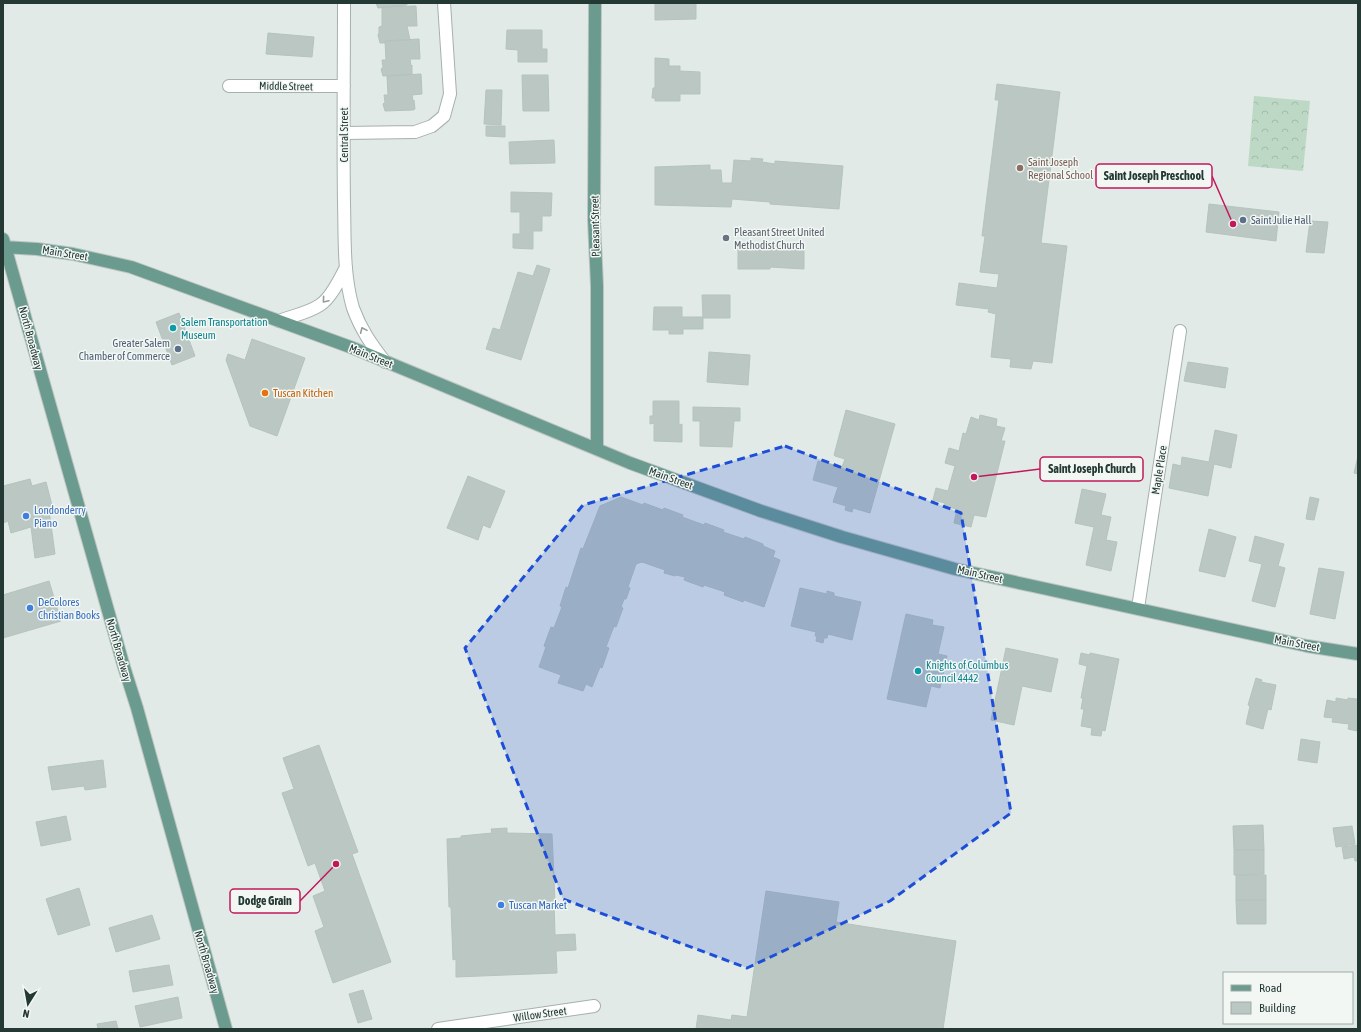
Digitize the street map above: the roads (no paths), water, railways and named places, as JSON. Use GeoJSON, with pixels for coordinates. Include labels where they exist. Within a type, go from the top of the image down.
{"type":"FeatureCollection","features":[{"type":"Feature","properties":{"kind":"main road","name":"Pleasant Street"},"geometry":{"type":"LineString","coordinates":[[595,3],[594,220],[597,286],[597,449]]}},
{"type":"Feature","properties":{"kind":"main road","name":"Main Street"},"geometry":{"type":"LineString","coordinates":[[4,245],[73,254],[131,267],[279,321],[385,362],[597,449],[761,511],[842,537],[955,569],[1307,646],[1358,654]]}},
{"type":"Feature","properties":{"kind":"main road","name":"North Broadway"},"geometry":{"type":"LineString","coordinates":[[4,245],[124,668],[137,708],[226,1029]]}},
{"type":"Feature","properties":{"kind":"street","name":"Central Street"},"geometry":{"type":"LineString","coordinates":[[344,3],[346,267],[349,292],[356,314],[366,336],[385,362]]}},
{"type":"Feature","properties":{"kind":"street"},"geometry":{"type":"LineString","coordinates":[[344,133],[414,132],[432,126],[444,116],[450,94],[444,3]]}},
{"type":"Feature","properties":{"kind":"street","name":"Middle Street"},"geometry":{"type":"LineString","coordinates":[[229,86],[344,86]]}},
{"type":"Feature","properties":{"kind":"street","name":"Central Street"},"geometry":{"type":"LineString","coordinates":[[279,321],[309,311],[321,305],[337,285],[346,267]]}},
{"type":"Feature","properties":{"kind":"street","name":"Maple Place"},"geometry":{"type":"LineString","coordinates":[[1138,608],[1180,331]]}},
{"type":"Feature","properties":{"kind":"street","name":"Willow Street"},"geometry":{"type":"LineString","coordinates":[[438,1029],[594,1006]]}},
{"type":"Feature","properties":{"kind":"place","name":"Saint Joseph Regional School"},"geometry":{"type":"Point","coordinates":[1020,168]}},
{"type":"Feature","properties":{"kind":"place","name":"Saint Julie Hall"},"geometry":{"type":"Point","coordinates":[1243,220]}},
{"type":"Feature","properties":{"kind":"place","name":"Saint Joseph Preschool"},"geometry":{"type":"Point","coordinates":[1233,224]}},
{"type":"Feature","properties":{"kind":"place","name":"Pleasant Street United Methodist Church"},"geometry":{"type":"Point","coordinates":[726,238]}},
{"type":"Feature","properties":{"kind":"place","name":"Salem Transportation Museum"},"geometry":{"type":"Point","coordinates":[173,328]}},
{"type":"Feature","properties":{"kind":"place","name":"Greater Salem Chamber of Commerce"},"geometry":{"type":"Point","coordinates":[178,349]}},
{"type":"Feature","properties":{"kind":"place","name":"Tuscan Kitchen"},"geometry":{"type":"Point","coordinates":[265,393]}},
{"type":"Feature","properties":{"kind":"place","name":"Saint Joseph Church"},"geometry":{"type":"Point","coordinates":[974,477]}},
{"type":"Feature","properties":{"kind":"place","name":"Londonderry Piano"},"geometry":{"type":"Point","coordinates":[26,516]}},
{"type":"Feature","properties":{"kind":"place","name":"DeColores Christian Books"},"geometry":{"type":"Point","coordinates":[30,608]}},
{"type":"Feature","properties":{"kind":"place","name":"Knights of Columbus Council 4442"},"geometry":{"type":"Point","coordinates":[918,671]}},
{"type":"Feature","properties":{"kind":"place","name":"Dodge Grain"},"geometry":{"type":"Point","coordinates":[336,864]}},
{"type":"Feature","properties":{"kind":"place","name":"Tuscan Market"},"geometry":{"type":"Point","coordinates":[501,905]}}]}
